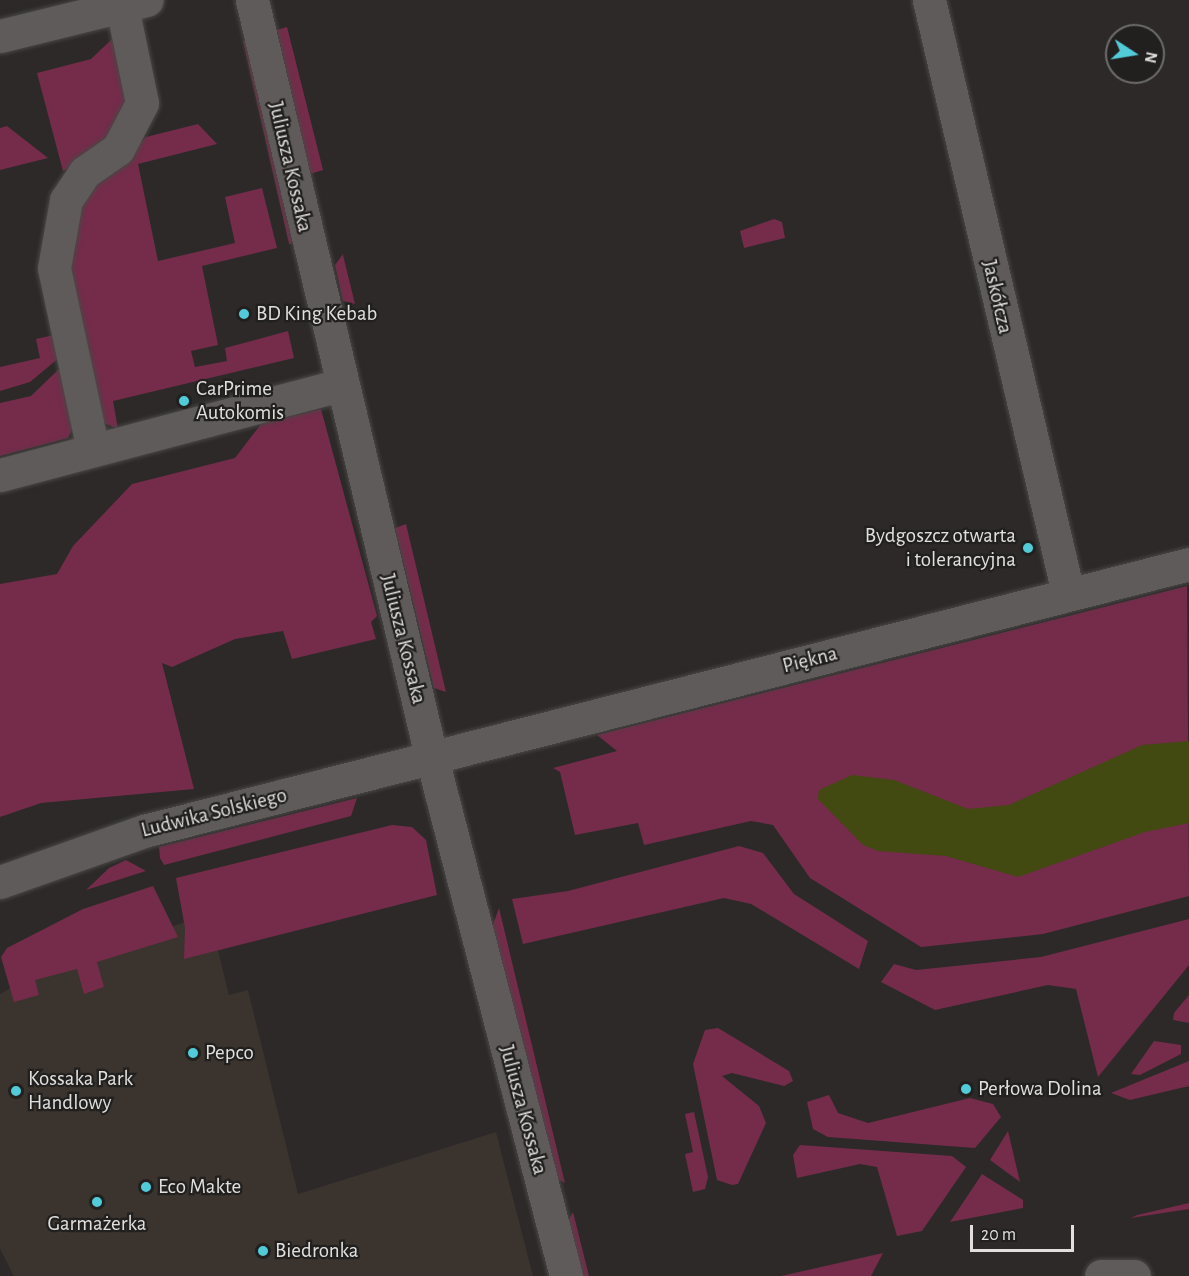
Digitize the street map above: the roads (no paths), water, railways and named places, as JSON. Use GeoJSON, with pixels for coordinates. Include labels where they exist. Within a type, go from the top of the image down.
{"type":"FeatureCollection","features":[{"type":"Feature","properties":{"kind":"street","name":"Juliusza Kossaka"},"geometry":{"type":"LineString","coordinates":[[252,0],[341,385],[432,757],[566,1276]]}},
{"type":"Feature","properties":{"kind":"street","name":"Jaskółcza"},"geometry":{"type":"LineString","coordinates":[[929,0],[1068,593]]}},
{"type":"Feature","properties":{"kind":"street"},"geometry":{"type":"LineString","coordinates":[[0,36],[135,3],[142,103],[118,149],[85,172],[66,200],[54,268],[93,450]]}},
{"type":"Feature","properties":{"kind":"street"},"geometry":{"type":"LineString","coordinates":[[0,475],[341,385]]}},
{"type":"Feature","properties":{"kind":"street","name":"Piękna"},"geometry":{"type":"LineString","coordinates":[[432,757],[1189,564]]}},
{"type":"Feature","properties":{"kind":"street","name":"Ludwika Solskiego"},"geometry":{"type":"LineString","coordinates":[[0,882],[134,834],[432,757]]}},
{"type":"Feature","properties":{"kind":"street"},"geometry":{"type":"LineString","coordinates":[[1101,1276],[1134,1276]]}},
{"type":"Feature","properties":{"kind":"place","name":"BD King Kebab"},"geometry":{"type":"Point","coordinates":[244,314]}},
{"type":"Feature","properties":{"kind":"place","name":"CarPrime Autokomis"},"geometry":{"type":"Point","coordinates":[184,401]}},
{"type":"Feature","properties":{"kind":"place","name":"Bydgoszcz otwarta i tolerancyjna"},"geometry":{"type":"Point","coordinates":[1028,548]}},
{"type":"Feature","properties":{"kind":"place","name":"Pepco"},"geometry":{"type":"Point","coordinates":[193,1053]}},
{"type":"Feature","properties":{"kind":"place","name":"Perłowa Dolina"},"geometry":{"type":"Point","coordinates":[966,1089]}},
{"type":"Feature","properties":{"kind":"place","name":"Kossaka Park Handlowy"},"geometry":{"type":"Point","coordinates":[16,1091]}},
{"type":"Feature","properties":{"kind":"place","name":"Eco Makte"},"geometry":{"type":"Point","coordinates":[146,1187]}},
{"type":"Feature","properties":{"kind":"place","name":"Garmażerka"},"geometry":{"type":"Point","coordinates":[97,1202]}},
{"type":"Feature","properties":{"kind":"place","name":"Biedronka"},"geometry":{"type":"Point","coordinates":[263,1251]}}]}
